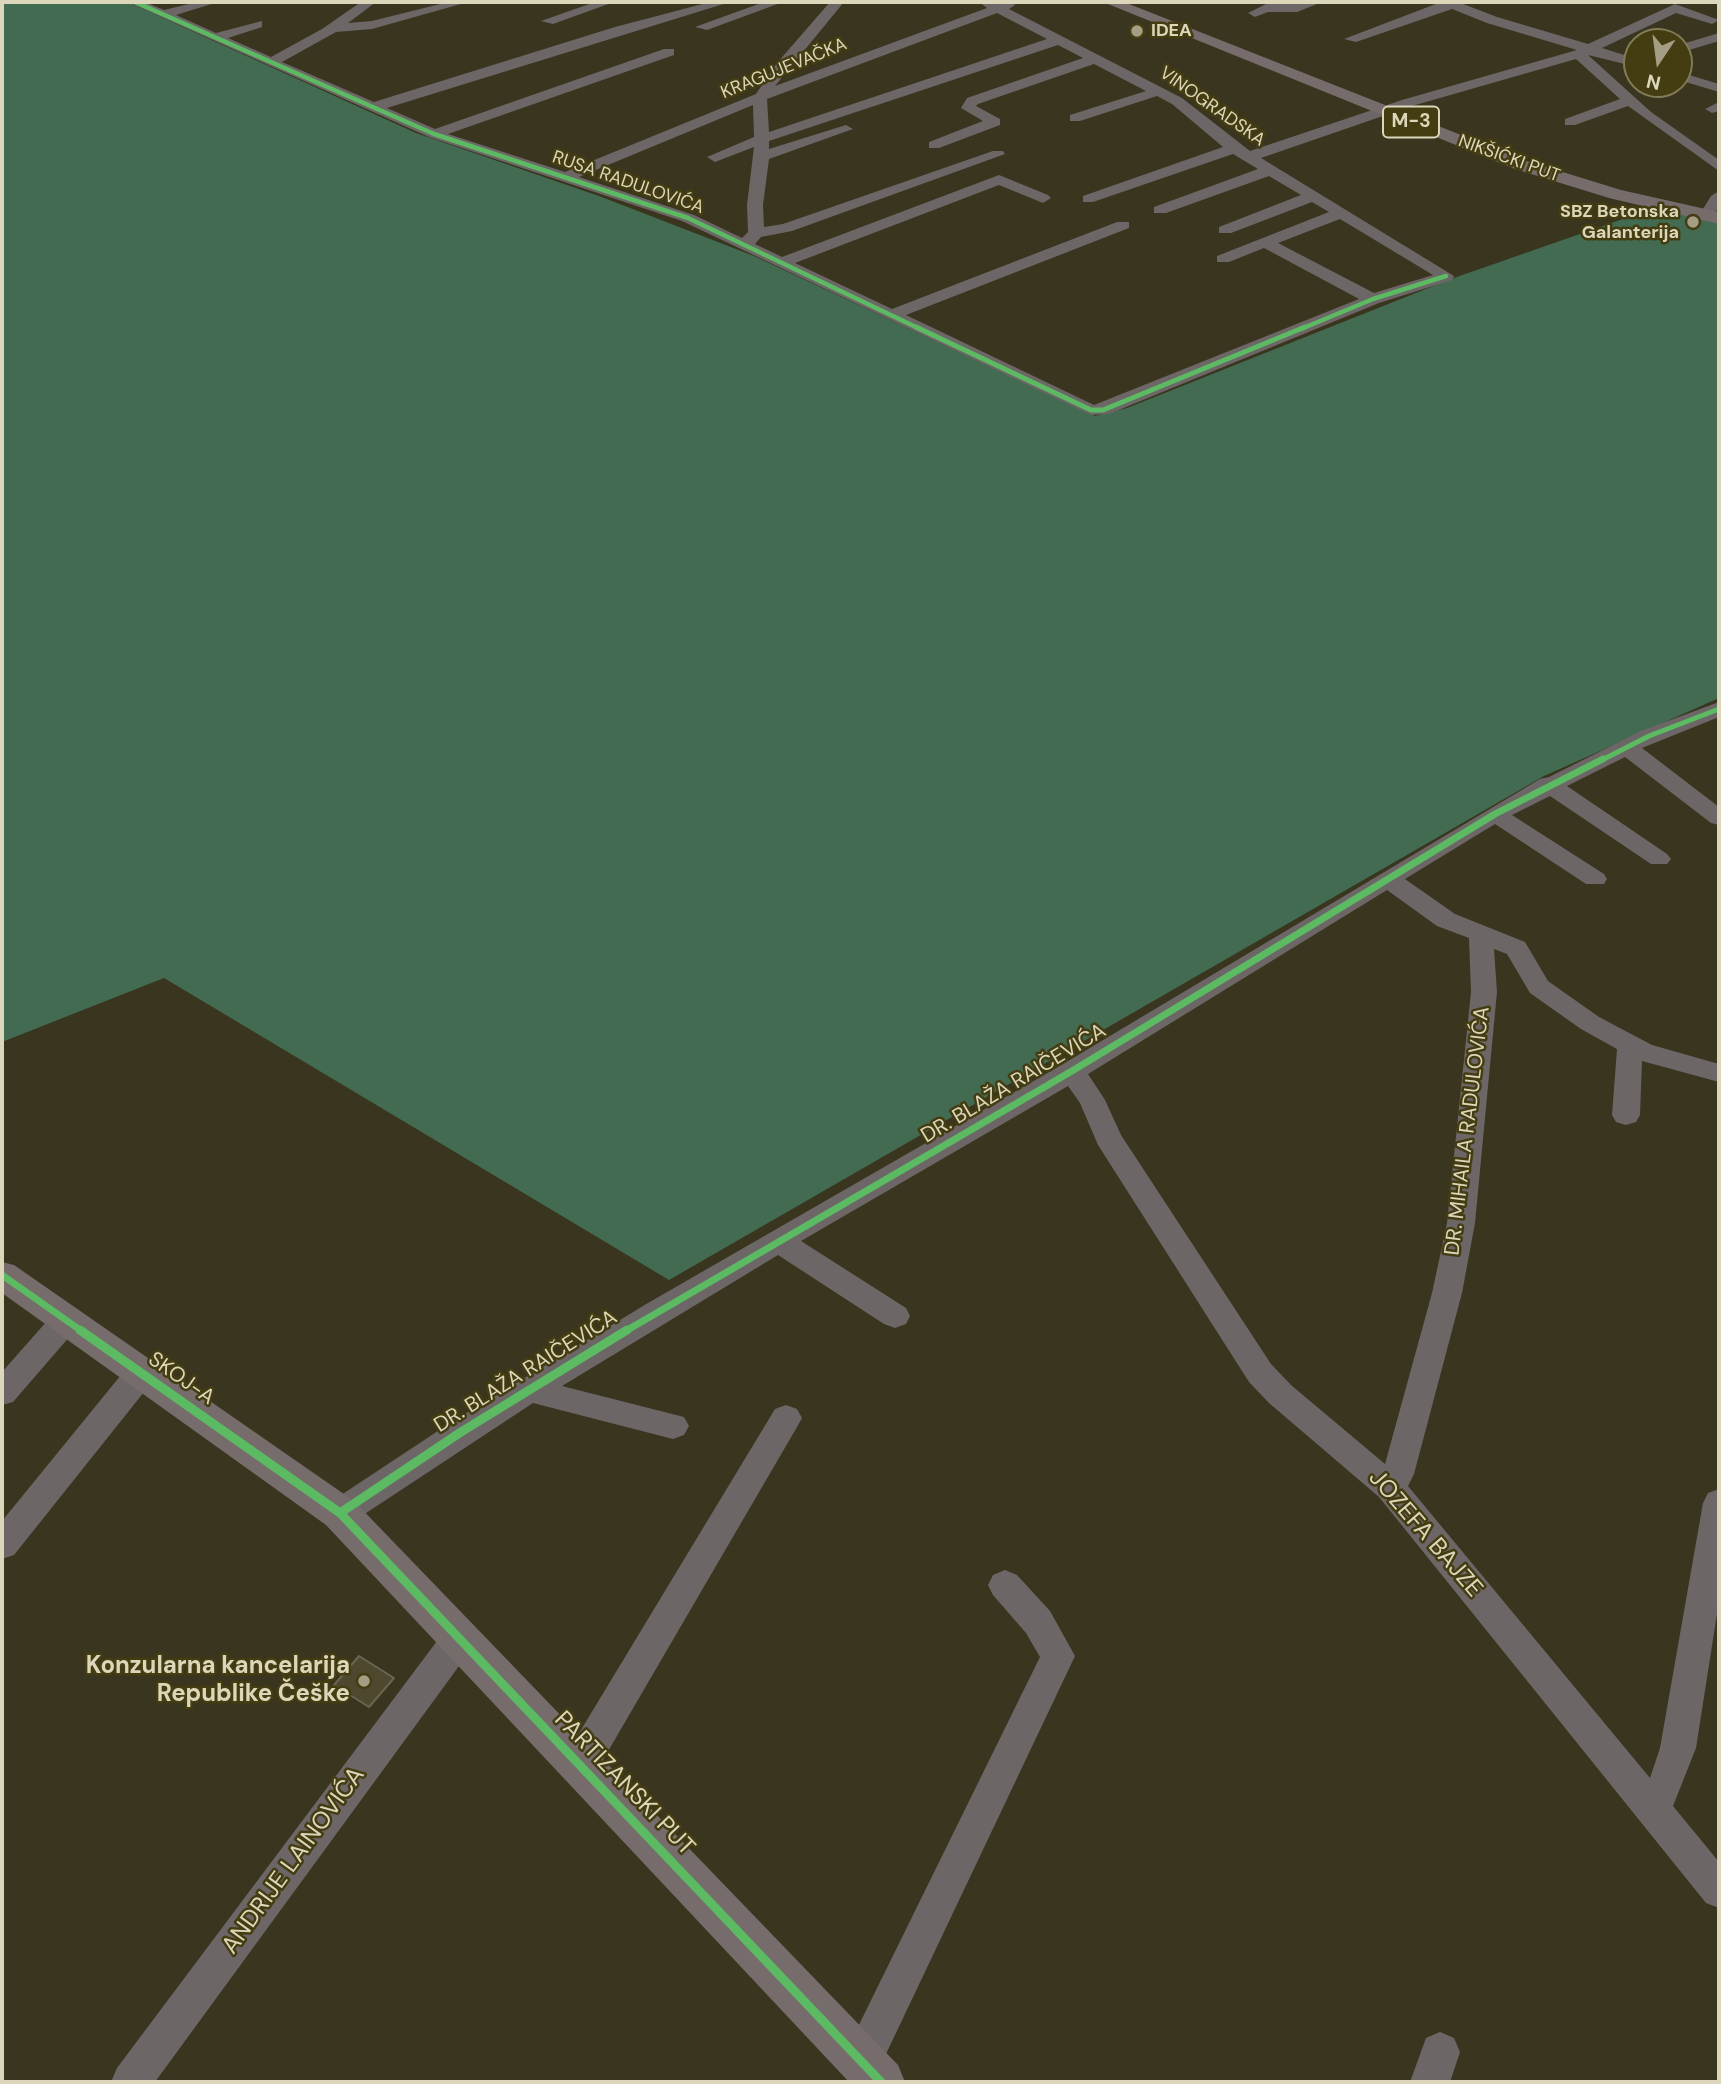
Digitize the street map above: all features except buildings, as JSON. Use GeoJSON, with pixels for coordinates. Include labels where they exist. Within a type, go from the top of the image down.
{"type":"FeatureCollection","features":[{"type":"Feature","properties":{"kind":"main road","name":"NIKŠIĆKI PUT"},"geometry":{"type":"LineString","coordinates":[[1111,2],[1556,177],[1717,208]]}},
{"type":"Feature","properties":{"kind":"main road"},"geometry":{"type":"LineString","coordinates":[[1126,2],[1387,109]]}},
{"type":"Feature","properties":{"kind":"main road","name":"SKOJ-A"},"geometry":{"type":"LineString","coordinates":[[2,1275],[340,1513]]}},
{"type":"Feature","properties":{"kind":"main road","name":"PARTIZANSKI PUT"},"geometry":{"type":"LineString","coordinates":[[340,1513],[872,2072]]}},
{"type":"Feature","properties":{"kind":"street","name":"RUSA RADULOVIĆA"},"geometry":{"type":"LineString","coordinates":[[135,2],[434,134],[681,215],[1082,408],[1103,410],[1373,299]]}},
{"type":"Feature","properties":{"kind":"street"},"geometry":{"type":"LineString","coordinates":[[165,14],[212,2]]}},
{"type":"Feature","properties":{"kind":"street"},"geometry":{"type":"LineString","coordinates":[[273,61],[334,28],[368,2],[390,9]]}},
{"type":"Feature","properties":{"kind":"street"},"geometry":{"type":"LineString","coordinates":[[334,28],[372,25],[462,2]]}},
{"type":"Feature","properties":{"kind":"street"},"geometry":{"type":"LineString","coordinates":[[548,20],[607,2]]}},
{"type":"Feature","properties":{"kind":"street"},"geometry":{"type":"LineString","coordinates":[[374,107],[620,30],[724,2]]}},
{"type":"Feature","properties":{"kind":"street"},"geometry":{"type":"LineString","coordinates":[[684,33],[776,2]]}},
{"type":"Feature","properties":{"kind":"street"},"geometry":{"type":"LineString","coordinates":[[756,233],[755,205],[762,156],[760,99],[782,66],[837,2]]}},
{"type":"Feature","properties":{"kind":"street","name":"KRAGUJEVAČKA"},"geometry":{"type":"LineString","coordinates":[[566,177],[992,5],[1017,2]]}},
{"type":"Feature","properties":{"kind":"street"},"geometry":{"type":"LineString","coordinates":[[1255,13],[1266,8],[1297,8],[1315,2]]}},
{"type":"Feature","properties":{"kind":"street"},"geometry":{"type":"LineString","coordinates":[[1351,39],[1455,5],[1487,2]]}},
{"type":"Feature","properties":{"kind":"street"},"geometry":{"type":"LineString","coordinates":[[1248,157],[1387,109],[1585,52],[1689,2]]}},
{"type":"Feature","properties":{"kind":"street"},"geometry":{"type":"LineString","coordinates":[[345,18],[410,4]]}},
{"type":"Feature","properties":{"kind":"street","name":"VINOGRADSKA"},"geometry":{"type":"LineString","coordinates":[[992,5],[1056,41],[1159,91],[1192,113],[1234,148],[1446,276],[1373,299]]}},
{"type":"Feature","properties":{"kind":"street"},"geometry":{"type":"LineString","coordinates":[[1455,5],[1585,52],[1623,60]]}},
{"type":"Feature","properties":{"kind":"street"},"geometry":{"type":"LineString","coordinates":[[1675,8],[1712,20]]}},
{"type":"Feature","properties":{"kind":"street"},"geometry":{"type":"LineString","coordinates":[[217,37],[257,24]]}},
{"type":"Feature","properties":{"kind":"street"},"geometry":{"type":"LineString","coordinates":[[1693,45],[1719,37]]}},
{"type":"Feature","properties":{"kind":"street"},"geometry":{"type":"LineString","coordinates":[[715,157],[761,139],[1056,41]]}},
{"type":"Feature","properties":{"kind":"street"},"geometry":{"type":"LineString","coordinates":[[434,134],[670,52]]}},
{"type":"Feature","properties":{"kind":"street"},"geometry":{"type":"LineString","coordinates":[[1585,52],[1629,101],[1719,167]]}},
{"type":"Feature","properties":{"kind":"street"},"geometry":{"type":"LineString","coordinates":[[934,145],[995,122],[968,108],[972,102],[1094,59]]}},
{"type":"Feature","properties":{"kind":"street"},"geometry":{"type":"LineString","coordinates":[[493,86],[559,65]]}},
{"type":"Feature","properties":{"kind":"street"},"geometry":{"type":"LineString","coordinates":[[1693,80],[1719,88]]}},
{"type":"Feature","properties":{"kind":"street"},"geometry":{"type":"LineString","coordinates":[[1075,118],[1159,91]]}},
{"type":"Feature","properties":{"kind":"street"},"geometry":{"type":"LineString","coordinates":[[1570,122],[1629,101]]}},
{"type":"Feature","properties":{"kind":"street"},"geometry":{"type":"LineString","coordinates":[[396,117],[422,108]]}},
{"type":"Feature","properties":{"kind":"street"},"geometry":{"type":"LineString","coordinates":[[762,156],[846,129]]}},
{"type":"Feature","properties":{"kind":"street"},"geometry":{"type":"LineString","coordinates":[[1088,199],[1234,148]]}},
{"type":"Feature","properties":{"kind":"street"},"geometry":{"type":"LineString","coordinates":[[744,245],[756,233],[786,228],[998,154]]}},
{"type":"Feature","properties":{"kind":"street"},"geometry":{"type":"LineString","coordinates":[[1160,210],[1270,170]]}},
{"type":"Feature","properties":{"kind":"street"},"geometry":{"type":"LineString","coordinates":[[783,262],[999,180],[1043,198]]}},
{"type":"Feature","properties":{"kind":"street"},"geometry":{"type":"LineString","coordinates":[[1225,230],[1313,196]]}},
{"type":"Feature","properties":{"kind":"street"},"geometry":{"type":"LineString","coordinates":[[1223,259],[1340,213]]}},
{"type":"Feature","properties":{"kind":"street"},"geometry":{"type":"LineString","coordinates":[[892,315],[1123,225]]}},
{"type":"Feature","properties":{"kind":"street"},"geometry":{"type":"LineString","coordinates":[[1266,243],[1373,299]]}},
{"type":"Feature","properties":{"kind":"street","name":"DR. BLAŽA RAIČEVIĆA"},"geometry":{"type":"LineString","coordinates":[[340,1513],[529,1390],[658,1311],[1072,1071],[1495,814],[1548,784],[1626,747],[1719,709]]}},
{"type":"Feature","properties":{"kind":"street"},"geometry":{"type":"LineString","coordinates":[[1626,747],[1719,818]]}},
{"type":"Feature","properties":{"kind":"street"},"geometry":{"type":"LineString","coordinates":[[1548,784],[1659,859]]}},
{"type":"Feature","properties":{"kind":"street"},"geometry":{"type":"LineString","coordinates":[[1495,814],[1595,879]]}},
{"type":"Feature","properties":{"kind":"street"},"geometry":{"type":"LineString","coordinates":[[1388,879],[1433,913],[1516,948],[1543,991],[1630,1046],[1673,1063],[1719,1073]]}},
{"type":"Feature","properties":{"kind":"street","name":"DR. MIHAILA RADULOVIĆA"},"geometry":{"type":"LineString","coordinates":[[1390,1487],[1398,1474],[1447,1293],[1461,1223],[1484,992],[1481,934]]}},
{"type":"Feature","properties":{"kind":"street"},"geometry":{"type":"LineString","coordinates":[[1626,1115],[1630,1046]]}},
{"type":"Feature","properties":{"kind":"street","name":"JOZEFA BAJZE"},"geometry":{"type":"LineString","coordinates":[[1072,1071],[1092,1100],[1108,1138],[1260,1373],[1280,1394],[1390,1487],[1719,1890]]}},
{"type":"Feature","properties":{"kind":"street"},"geometry":{"type":"LineString","coordinates":[[780,1242],[895,1316]]}},
{"type":"Feature","properties":{"kind":"street"},"geometry":{"type":"LineString","coordinates":[[2,1393],[66,1320]]}},
{"type":"Feature","properties":{"kind":"street"},"geometry":{"type":"LineString","coordinates":[[2,1545],[141,1373]]}},
{"type":"Feature","properties":{"kind":"street","name":"DR. BLAŽA RAIČEVIĆA"},"geometry":{"type":"LineString","coordinates":[[529,1390],[673,1426]]}},
{"type":"Feature","properties":{"kind":"street"},"geometry":{"type":"LineString","coordinates":[[580,1765],[786,1418]]}},
{"type":"Feature","properties":{"kind":"street"},"geometry":{"type":"LineString","coordinates":[[1652,1808],[1664,1787],[1678,1748],[1715,1553],[1719,1503]]}},
{"type":"Feature","properties":{"kind":"street","name":"PARTIZANSKI PUT"},"geometry":{"type":"LineString","coordinates":[[872,2072],[1028,1717],[1058,1656],[1038,1622],[1005,1584]]}},
{"type":"Feature","properties":{"kind":"street","name":"ANDRIJE LAINOVIĆA"},"geometry":{"type":"LineString","coordinates":[[131,2082],[458,1640]]}},
{"type":"Feature","properties":{"kind":"green space"},"geometry":{"type":"Polygon","coordinates":[[[2,2],[128,2],[416,133],[599,196],[754,256],[1095,416],[1127,408],[1451,279],[1660,206],[1719,218],[1719,698],[1544,776],[669,1280],[164,978],[2,1042],[2,2]]]}},
{"type":"Feature","properties":{"kind":"cycle path"},"geometry":{"type":"LineString","coordinates":[[135,2],[434,134],[688,218],[1091,410],[1103,410],[1373,299],[1446,276]]}},
{"type":"Feature","properties":{"kind":"cycle path"},"geometry":{"type":"LineString","coordinates":[[340,1513],[461,1432],[658,1311],[1072,1071],[1495,814],[1649,736],[1719,709]]}},
{"type":"Feature","properties":{"kind":"cycle path"},"geometry":{"type":"LineString","coordinates":[[2,1275],[340,1513],[881,2082]]}},
{"type":"Feature","properties":{"kind":"place","name":"IDEA"},"geometry":{"type":"Point","coordinates":[1137,31]}},
{"type":"Feature","properties":{"kind":"place","name":"SBZ Betonska Galanterija"},"geometry":{"type":"Point","coordinates":[1693,222]}},
{"type":"Feature","properties":{"kind":"place","name":"Konzularna kancelarija Republike Češke"},"geometry":{"type":"Point","coordinates":[364,1681]}}]}
